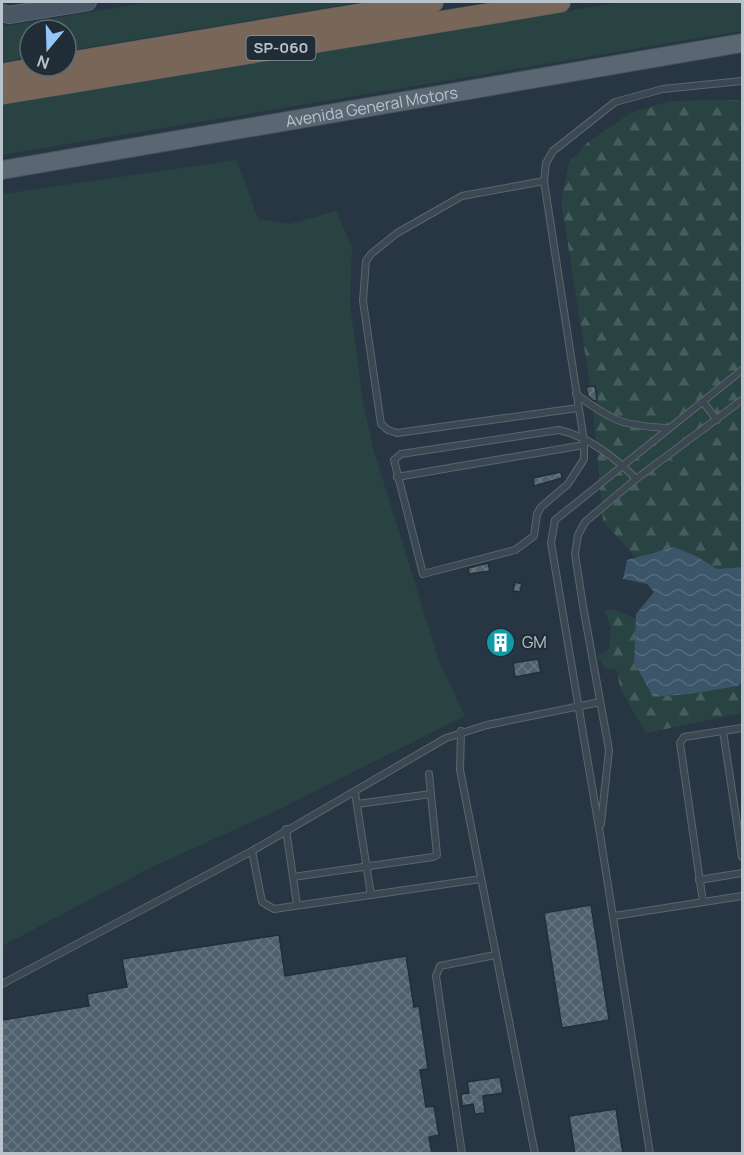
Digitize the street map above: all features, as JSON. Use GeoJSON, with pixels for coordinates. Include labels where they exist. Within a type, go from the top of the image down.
{"type":"FeatureCollection","features":[{"type":"Feature","properties":{"kind":"highway","name":"SP-060"},"geometry":{"type":"LineString","coordinates":[[78,61],[433,2]]}},
{"type":"Feature","properties":{"kind":"highway","name":"SP-060"},"geometry":{"type":"LineString","coordinates":[[2,94],[560,2]]}},
{"type":"Feature","properties":{"kind":"highway"},"geometry":{"type":"LineString","coordinates":[[2,74],[18,71]]}},
{"type":"Feature","properties":{"kind":"main road","name":"Avenida General Motors"},"geometry":{"type":"LineString","coordinates":[[2,170],[742,43]]}},
{"type":"Feature","properties":{"kind":"street"},"geometry":{"type":"LineString","coordinates":[[2,13],[9,15],[86,2]]}},
{"type":"Feature","properties":{"kind":"lane"},"geometry":{"type":"LineString","coordinates":[[636,479],[622,464],[584,443],[572,433],[559,430],[401,454],[394,460],[423,574],[515,550],[534,536],[537,514],[541,507],[568,484],[584,459],[584,443],[544,181],[546,163],[553,151],[615,102],[663,89],[742,81]]}},
{"type":"Feature","properties":{"kind":"lane"},"geometry":{"type":"LineString","coordinates":[[544,181],[462,196],[405,228],[371,254],[366,261],[363,291],[381,424],[397,433],[578,408]]}},
{"type":"Feature","properties":{"kind":"lane"},"geometry":{"type":"LineString","coordinates":[[650,1154],[614,916],[551,543],[551,530],[555,520],[742,370]]}},
{"type":"Feature","properties":{"kind":"lane"},"geometry":{"type":"LineString","coordinates":[[576,394],[607,418],[622,423],[669,428]]}},
{"type":"Feature","properties":{"kind":"lane"},"geometry":{"type":"LineString","coordinates":[[600,834],[609,750],[575,554],[578,535],[585,522],[636,479],[742,399]]}},
{"type":"Feature","properties":{"kind":"lane"},"geometry":{"type":"LineString","coordinates":[[703,402],[717,420]]}},
{"type":"Feature","properties":{"kind":"lane"},"geometry":{"type":"LineString","coordinates":[[397,477],[584,443]]}},
{"type":"Feature","properties":{"kind":"lane"},"geometry":{"type":"LineString","coordinates":[[2,984],[252,851],[461,731],[600,702]]}},
{"type":"Feature","properties":{"kind":"lane"},"geometry":{"type":"LineString","coordinates":[[703,902],[680,743],[684,737],[742,728]]}},
{"type":"Feature","properties":{"kind":"lane"},"geometry":{"type":"LineString","coordinates":[[461,731],[460,770],[535,1154]]}},
{"type":"Feature","properties":{"kind":"lane"},"geometry":{"type":"LineString","coordinates":[[723,731],[742,857]]}},
{"type":"Feature","properties":{"kind":"lane"},"geometry":{"type":"LineString","coordinates":[[293,878],[437,855],[429,774]]}},
{"type":"Feature","properties":{"kind":"lane"},"geometry":{"type":"LineString","coordinates":[[355,793],[370,895]]}},
{"type":"Feature","properties":{"kind":"lane"},"geometry":{"type":"LineString","coordinates":[[357,804],[431,794]]}},
{"type":"Feature","properties":{"kind":"lane"},"geometry":{"type":"LineString","coordinates":[[286,830],[297,905]]}},
{"type":"Feature","properties":{"kind":"lane"},"geometry":{"type":"LineString","coordinates":[[252,851],[262,902],[274,909],[481,879]]}},
{"type":"Feature","properties":{"kind":"lane"},"geometry":{"type":"LineString","coordinates":[[699,880],[742,873]]}},
{"type":"Feature","properties":{"kind":"lane"},"geometry":{"type":"LineString","coordinates":[[614,916],[742,896]]}},
{"type":"Feature","properties":{"kind":"lane"},"geometry":{"type":"LineString","coordinates":[[462,1154],[436,976],[440,966],[495,955]]}},
{"type":"Feature","properties":{"kind":"green space"},"geometry":{"type":"Polygon","coordinates":[[[150,2],[360,2],[78,49],[78,18],[55,18],[150,2]]]}},
{"type":"Feature","properties":{"kind":"green space"},"geometry":{"type":"Polygon","coordinates":[[[622,2],[742,2],[742,31],[2,155],[2,105],[622,2]]]}},
{"type":"Feature","properties":{"kind":"green space"},"geometry":{"type":"Polygon","coordinates":[[[18,24],[18,59],[2,62],[2,27],[18,24]]]}},
{"type":"Feature","properties":{"kind":"green space"},"geometry":{"type":"Polygon","coordinates":[[[742,100],[742,567],[717,569],[696,556],[652,552],[637,559],[603,521],[592,398],[561,200],[569,163],[588,142],[631,113],[670,101],[742,100]]]}},
{"type":"Feature","properties":{"kind":"green space"},"geometry":{"type":"Polygon","coordinates":[[[237,160],[258,219],[290,224],[336,211],[352,247],[350,305],[363,402],[374,451],[439,661],[465,716],[276,811],[150,868],[2,946],[2,194],[237,160]]]}},
{"type":"Feature","properties":{"kind":"green space"},"geometry":{"type":"Polygon","coordinates":[[[613,609],[636,619],[634,662],[653,697],[690,694],[742,683],[742,713],[646,733],[620,688],[617,670],[606,668],[597,656],[609,649],[611,628],[605,611],[613,609]]]}},
{"type":"Feature","properties":{"kind":"water"},"geometry":{"type":"Polygon","coordinates":[[[674,547],[696,556],[717,569],[742,567],[742,683],[737,686],[690,694],[653,697],[634,662],[636,614],[654,592],[647,584],[623,579],[627,560],[674,547]]]}},
{"type":"Feature","properties":{"kind":"building"},"geometry":{"type":"Polygon","coordinates":[[[595,386],[597,400],[594,401],[588,396],[586,387],[595,386]]]}},
{"type":"Feature","properties":{"kind":"building"},"geometry":{"type":"Polygon","coordinates":[[[561,472],[562,478],[534,486],[533,478],[561,472]]]}},
{"type":"Feature","properties":{"kind":"building"},"geometry":{"type":"Polygon","coordinates":[[[488,563],[490,571],[469,574],[468,568],[488,563]]]}},
{"type":"Feature","properties":{"kind":"building"},"geometry":{"type":"Polygon","coordinates":[[[515,582],[522,584],[520,592],[513,591],[515,582]]]}},
{"type":"Feature","properties":{"kind":"building","name":"GM"},"geometry":{"type":"Polygon","coordinates":[[[501,630],[510,633],[513,642],[510,651],[501,654],[492,651],[489,642],[492,633],[501,630]]]}},
{"type":"Feature","properties":{"kind":"building"},"geometry":{"type":"Polygon","coordinates":[[[538,659],[541,672],[515,677],[513,663],[538,659]]]}},
{"type":"Feature","properties":{"kind":"building"},"geometry":{"type":"Polygon","coordinates":[[[591,905],[609,1020],[562,1028],[544,913],[591,905]]]}},
{"type":"Feature","properties":{"kind":"building"},"geometry":{"type":"Polygon","coordinates":[[[279,935],[285,976],[406,956],[414,1007],[419,1006],[428,1069],[420,1070],[426,1107],[434,1106],[439,1135],[429,1137],[432,1154],[2,1154],[2,1020],[89,1006],[87,994],[127,987],[122,959],[279,935]]]}},
{"type":"Feature","properties":{"kind":"building"},"geometry":{"type":"Polygon","coordinates":[[[500,1077],[503,1093],[483,1096],[485,1113],[475,1114],[473,1104],[462,1106],[461,1094],[469,1093],[467,1082],[500,1077]]]}},
{"type":"Feature","properties":{"kind":"building"},"geometry":{"type":"Polygon","coordinates":[[[616,1109],[623,1154],[575,1154],[569,1116],[616,1109]]]}},
{"type":"Feature","properties":{"kind":"place","name":"GM"},"geometry":{"type":"Point","coordinates":[501,642]}}]}
